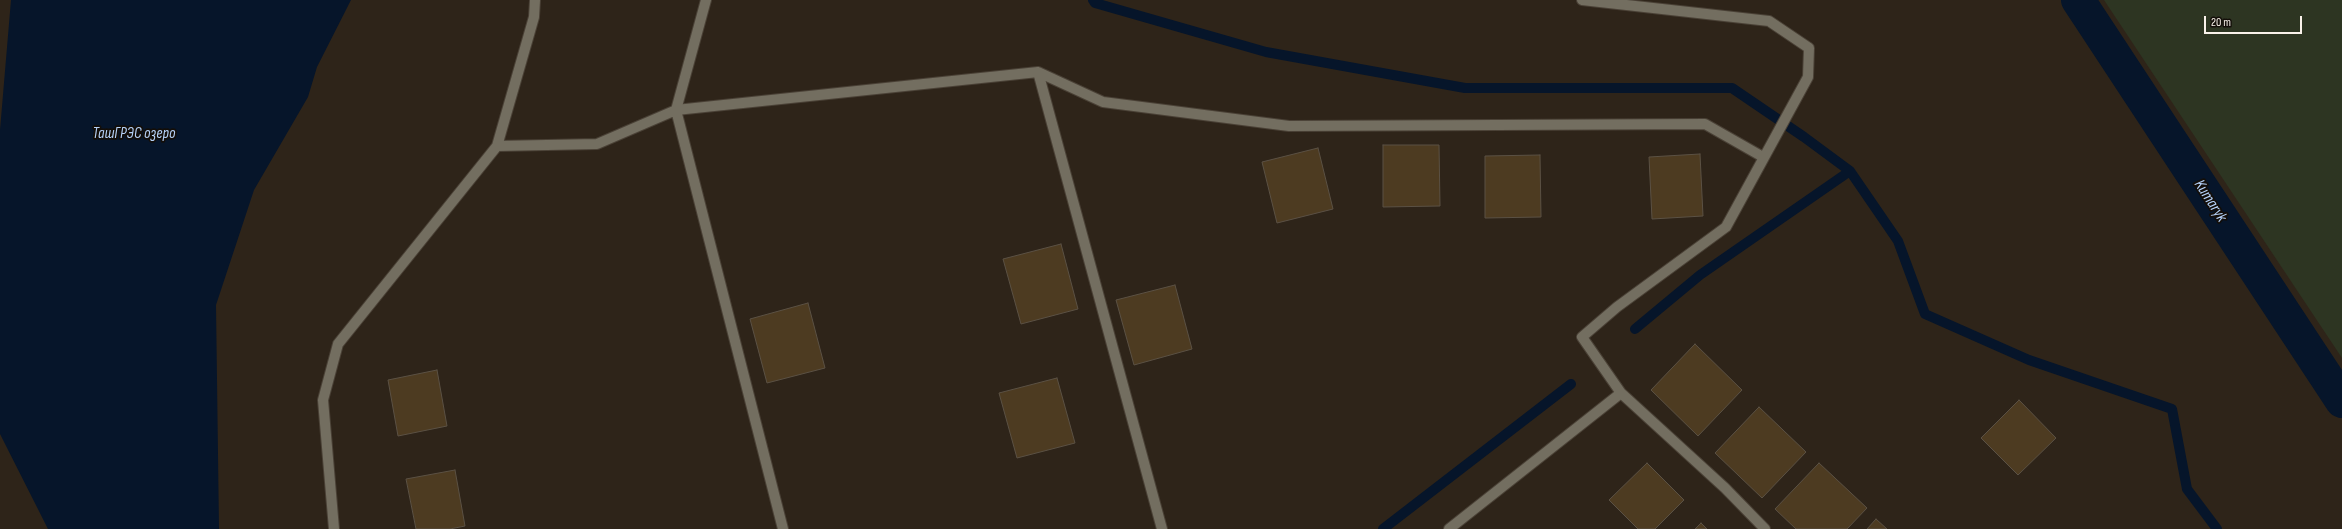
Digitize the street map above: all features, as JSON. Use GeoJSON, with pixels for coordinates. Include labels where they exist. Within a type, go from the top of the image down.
{"type":"FeatureCollection","features":[{"type":"Feature","properties":{"kind":"street"},"geometry":{"type":"LineString","coordinates":[[334,529],[322,400],[338,344],[497,146],[534,17],[535,0]]}},
{"type":"Feature","properties":{"kind":"street"},"geometry":{"type":"LineString","coordinates":[[706,0],[676,110],[783,529]]}},
{"type":"Feature","properties":{"kind":"street"},"geometry":{"type":"LineString","coordinates":[[1582,0],[1769,21],[1809,48],[1808,77],[1726,227],[1617,307],[1582,337],[1621,392],[1725,488],[1766,529]]}},
{"type":"Feature","properties":{"kind":"street"},"geometry":{"type":"LineString","coordinates":[[497,146],[597,144],[676,110],[1038,72],[1103,102],[1289,126],[1705,124],[1763,157]]}},
{"type":"Feature","properties":{"kind":"street"},"geometry":{"type":"LineString","coordinates":[[1038,72],[1162,529]]}},
{"type":"Feature","properties":{"kind":"street"},"geometry":{"type":"LineString","coordinates":[[1449,529],[1621,392]]}},
{"type":"Feature","properties":{"kind":"green space"},"geometry":{"type":"Polygon","coordinates":[[[2104,0],[2342,0],[2342,358],[2104,0]]]}},
{"type":"Feature","properties":{"kind":"water","name":"ТашГРЭС озеро"},"geometry":{"type":"Polygon","coordinates":[[[11,0],[351,0],[317,67],[308,97],[254,190],[216,305],[219,529],[48,529],[0,434],[0,130],[11,0]]]}},
{"type":"Feature","properties":{"kind":"building"},"geometry":{"type":"Polygon","coordinates":[[[1383,145],[1439,145],[1440,206],[1383,207],[1383,145]]]}},
{"type":"Feature","properties":{"kind":"building"},"geometry":{"type":"Polygon","coordinates":[[[1318,148],[1333,209],[1277,223],[1262,162],[1318,148]]]}},
{"type":"Feature","properties":{"kind":"building"},"geometry":{"type":"Polygon","coordinates":[[[1700,154],[1703,216],[1652,219],[1649,157],[1700,154]]]}},
{"type":"Feature","properties":{"kind":"building"},"geometry":{"type":"Polygon","coordinates":[[[1540,155],[1541,217],[1485,218],[1485,156],[1540,155]]]}},
{"type":"Feature","properties":{"kind":"building"},"geometry":{"type":"Polygon","coordinates":[[[1061,244],[1078,309],[1021,324],[1003,259],[1061,244]]]}},
{"type":"Feature","properties":{"kind":"building"},"geometry":{"type":"Polygon","coordinates":[[[1175,285],[1192,349],[1134,365],[1116,300],[1175,285]]]}},
{"type":"Feature","properties":{"kind":"building"},"geometry":{"type":"Polygon","coordinates":[[[808,303],[825,368],[767,383],[750,319],[808,303]]]}},
{"type":"Feature","properties":{"kind":"building"},"geometry":{"type":"Polygon","coordinates":[[[1695,344],[1742,390],[1698,436],[1651,390],[1695,344]]]}},
{"type":"Feature","properties":{"kind":"building"},"geometry":{"type":"Polygon","coordinates":[[[437,370],[447,426],[398,436],[388,380],[437,370]]]}},
{"type":"Feature","properties":{"kind":"building"},"geometry":{"type":"Polygon","coordinates":[[[1057,378],[1075,443],[1017,458],[999,393],[1057,378]]]}},
{"type":"Feature","properties":{"kind":"building"},"geometry":{"type":"Polygon","coordinates":[[[2019,400],[2056,438],[2018,475],[1981,438],[2019,400]]]}},
{"type":"Feature","properties":{"kind":"building"},"geometry":{"type":"Polygon","coordinates":[[[1759,407],[1806,452],[1762,498],[1715,453],[1759,407]]]}},
{"type":"Feature","properties":{"kind":"building"},"geometry":{"type":"Polygon","coordinates":[[[1647,463],[1684,500],[1655,529],[1638,529],[1609,500],[1647,463]]]}},
{"type":"Feature","properties":{"kind":"building"},"geometry":{"type":"Polygon","coordinates":[[[1819,463],[1867,508],[1847,529],[1796,529],[1775,509],[1819,463]]]}},
{"type":"Feature","properties":{"kind":"building"},"geometry":{"type":"Polygon","coordinates":[[[455,470],[465,526],[450,529],[416,529],[406,479],[455,470]]]}},
{"type":"Feature","properties":{"kind":"building"},"geometry":{"type":"Polygon","coordinates":[[[1876,519],[1887,529],[1867,529],[1876,519]]]}},
{"type":"Feature","properties":{"kind":"building"},"geometry":{"type":"Polygon","coordinates":[[[1701,523],[1707,529],[1695,529],[1701,523]]]}},
{"type":"Feature","properties":{"kind":"waterway"},"geometry":{"type":"LineString","coordinates":[[1093,0],[1095,3],[1266,52],[1465,88],[1732,88],[1804,137],[1850,171],[1898,241],[1925,314],[2029,360],[2172,409],[2187,489],[2217,529]]}},
{"type":"Feature","properties":{"kind":"waterway","name":"Kumaryk"},"geometry":{"type":"LineString","coordinates":[[2078,0],[2342,401]]}},
{"type":"Feature","properties":{"kind":"waterway"},"geometry":{"type":"LineString","coordinates":[[1635,329],[1700,275],[1850,171]]}},
{"type":"Feature","properties":{"kind":"waterway"},"geometry":{"type":"LineString","coordinates":[[1383,529],[1571,384]]}}]}
